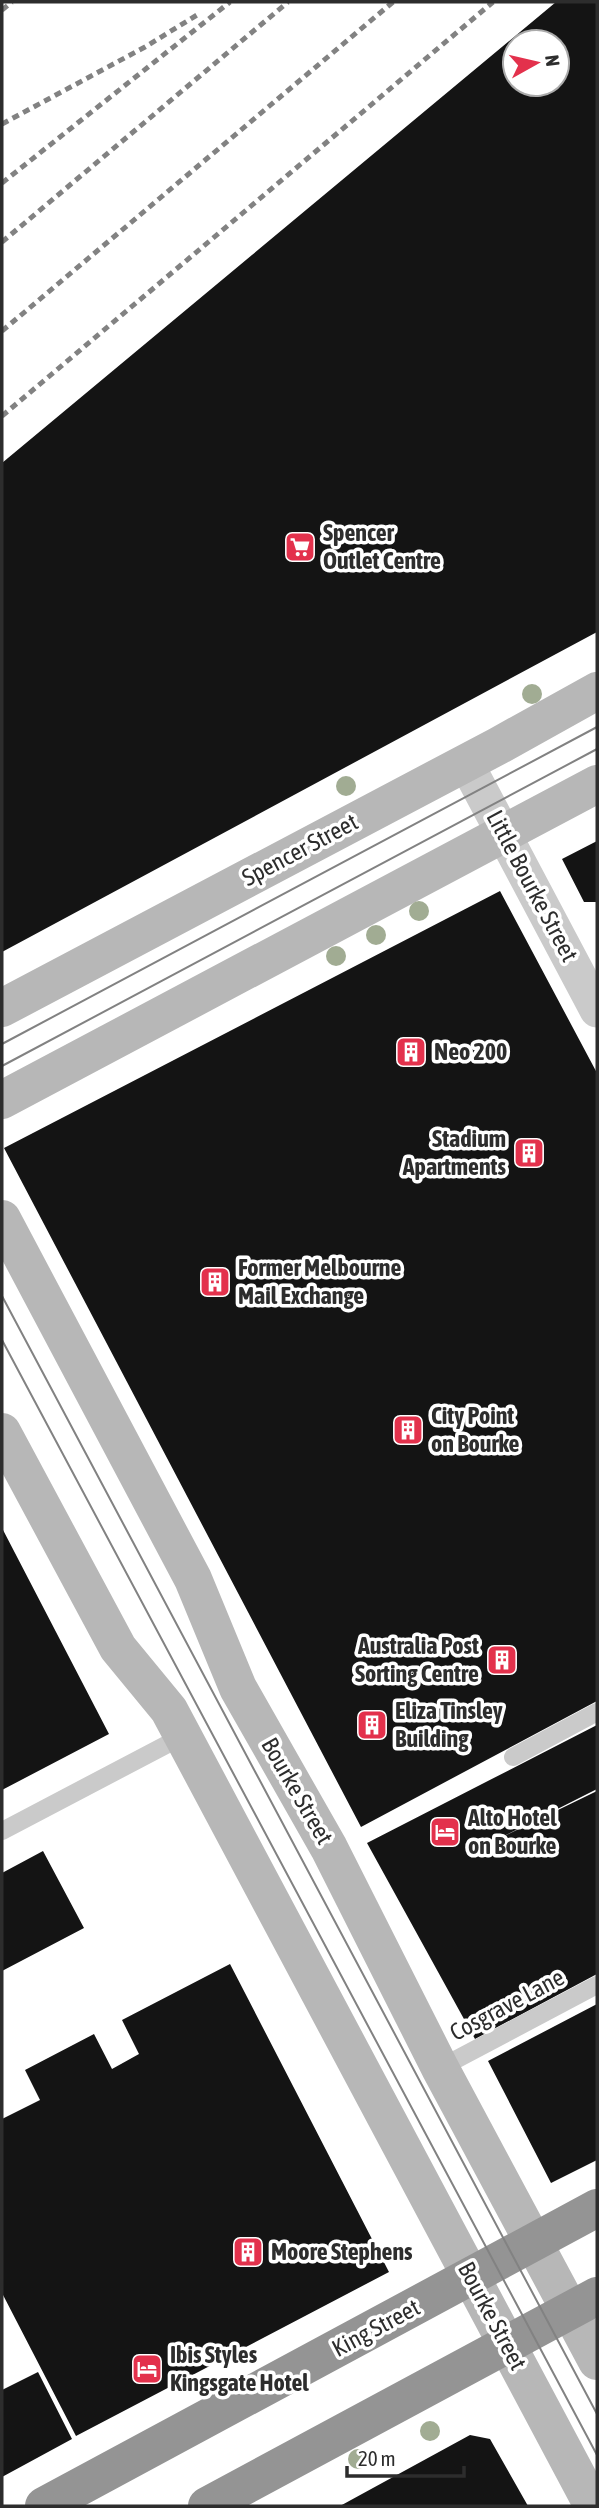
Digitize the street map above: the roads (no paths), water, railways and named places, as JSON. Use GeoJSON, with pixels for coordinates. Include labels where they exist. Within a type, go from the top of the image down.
{"type":"FeatureCollection","features":[{"type":"Feature","properties":{"kind":"highway","name":"King Street"},"geometry":{"type":"LineString","coordinates":[[44,2506],[597,2208]]}},
{"type":"Feature","properties":{"kind":"highway"},"geometry":{"type":"LineString","coordinates":[[207,2506],[584,2304]]}},
{"type":"Feature","properties":{"kind":"street","name":"Spencer Street"},"geometry":{"type":"LineString","coordinates":[[2,1008],[597,691]]}},
{"type":"Feature","properties":{"kind":"street","name":"Little Bourke Street"},"geometry":{"type":"LineString","coordinates":[[466,762],[597,1010]]}},
{"type":"Feature","properties":{"kind":"street"},"geometry":{"type":"LineString","coordinates":[[2,1100],[597,784]]}},
{"type":"Feature","properties":{"kind":"street","name":"Bourke Street"},"geometry":{"type":"LineString","coordinates":[[2,1219],[193,1579],[238,1688],[329,1848],[440,2068],[533,2241],[584,2304],[597,2361]]}},
{"type":"Feature","properties":{"kind":"street","name":"Bourke Street"},"geometry":{"type":"LineString","coordinates":[[2,1432],[118,1648],[169,1710],[593,2506]]}},
{"type":"Feature","properties":{"kind":"lane"},"geometry":{"type":"LineString","coordinates":[[513,1757],[597,1712]]}},
{"type":"Feature","properties":{"kind":"lane"},"geometry":{"type":"LineString","coordinates":[[2,1830],[183,1736]]}},
{"type":"Feature","properties":{"kind":"lane","name":"Cosgrave Lane"},"geometry":{"type":"LineString","coordinates":[[440,2068],[597,1985]]}},
{"type":"Feature","properties":{"kind":"tram line"},"geometry":{"type":"LineString","coordinates":[[2,1044],[597,727]]}},
{"type":"Feature","properties":{"kind":"tram line"},"geometry":{"type":"LineString","coordinates":[[2,1066],[597,749]]}},
{"type":"Feature","properties":{"kind":"tram line"},"geometry":{"type":"LineString","coordinates":[[2,1296],[597,2414]]}},
{"type":"Feature","properties":{"kind":"tram line"},"geometry":{"type":"LineString","coordinates":[[2,1340],[597,2455]]}},
{"type":"Feature","properties":{"kind":"railway"},"geometry":{"type":"LineString","coordinates":[[2,10],[12,2]]}},
{"type":"Feature","properties":{"kind":"railway"},"geometry":{"type":"LineString","coordinates":[[2,183],[230,2]]}},
{"type":"Feature","properties":{"kind":"railway"},"geometry":{"type":"LineString","coordinates":[[2,242],[288,2]]}},
{"type":"Feature","properties":{"kind":"railway"},"geometry":{"type":"LineString","coordinates":[[2,331],[393,2]]}},
{"type":"Feature","properties":{"kind":"railway"},"geometry":{"type":"LineString","coordinates":[[2,416],[493,2]]}},
{"type":"Feature","properties":{"kind":"railway"},"geometry":{"type":"LineString","coordinates":[[2,124],[145,47],[197,15]]}},
{"type":"Feature","properties":{"kind":"place","name":"Spencer Outlet Centre"},"geometry":{"type":"Point","coordinates":[300,547]}},
{"type":"Feature","properties":{"kind":"place","name":"Neo 200"},"geometry":{"type":"Point","coordinates":[411,1052]}},
{"type":"Feature","properties":{"kind":"place","name":"Stadium Apartments"},"geometry":{"type":"Point","coordinates":[529,1153]}},
{"type":"Feature","properties":{"kind":"place","name":"Former Melbourne Mail Exchange"},"geometry":{"type":"Point","coordinates":[215,1282]}},
{"type":"Feature","properties":{"kind":"place","name":"City Point on Bourke"},"geometry":{"type":"Point","coordinates":[408,1430]}},
{"type":"Feature","properties":{"kind":"place","name":"Australia Post Sorting Centre"},"geometry":{"type":"Point","coordinates":[502,1660]}},
{"type":"Feature","properties":{"kind":"place","name":"Eliza Tinsley Building"},"geometry":{"type":"Point","coordinates":[372,1725]}},
{"type":"Feature","properties":{"kind":"place","name":"Alto Hotel on Bourke"},"geometry":{"type":"Point","coordinates":[445,1832]}},
{"type":"Feature","properties":{"kind":"place","name":"Moore Stephens"},"geometry":{"type":"Point","coordinates":[248,2252]}},
{"type":"Feature","properties":{"kind":"place","name":"Ibis Styles Kingsgate Hotel"},"geometry":{"type":"Point","coordinates":[147,2369]}}]}
